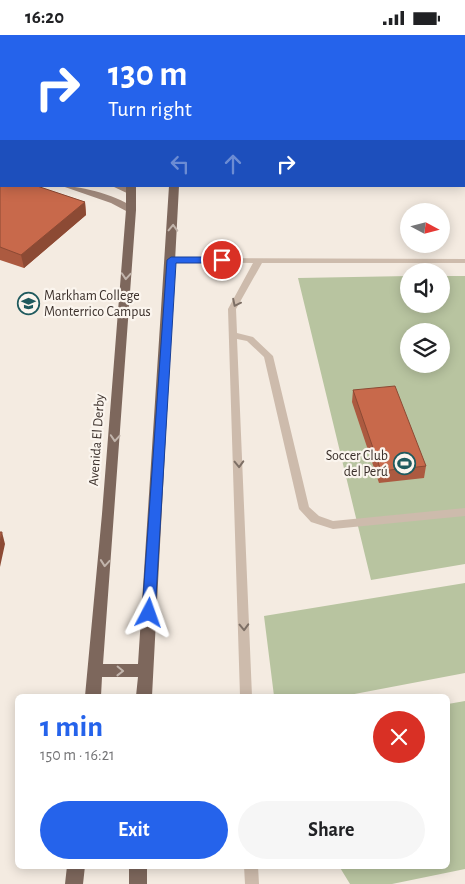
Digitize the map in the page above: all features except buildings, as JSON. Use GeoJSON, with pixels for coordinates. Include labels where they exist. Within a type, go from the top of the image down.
{"type":"FeatureCollection","features":[{"type":"Feature","properties":{"kind":"main road"},"geometry":{"type":"LineString","coordinates":[[144,694],[174,187]]}},
{"type":"Feature","properties":{"kind":"main road","name":"Avenida El Derby"},"geometry":{"type":"LineString","coordinates":[[93,694],[109,514],[131,189]]}},
{"type":"Feature","properties":{"kind":"main road"},"geometry":{"type":"LineString","coordinates":[[95,670],[145,671]]}},
{"type":"Feature","properties":{"kind":"main road"},"geometry":{"type":"LineString","coordinates":[[74,884],[76,869]]}},
{"type":"Feature","properties":{"kind":"main road"},"geometry":{"type":"LineString","coordinates":[[138,869],[138,884]]}},
{"type":"Feature","properties":{"kind":"street"},"geometry":{"type":"LineString","coordinates":[[69,187],[114,201],[131,210]]}},
{"type":"Feature","properties":{"kind":"lane"},"geometry":{"type":"LineString","coordinates":[[171,260],[465,261]]}},
{"type":"Feature","properties":{"kind":"lane"},"geometry":{"type":"LineString","coordinates":[[246,694],[232,309],[259,260]]}},
{"type":"Feature","properties":{"kind":"lane"},"geometry":{"type":"LineString","coordinates":[[234,335],[250,339],[268,356],[304,509],[315,519],[334,525],[465,512]]}},
{"type":"Feature","properties":{"kind":"lane"},"geometry":{"type":"LineString","coordinates":[[251,869],[252,884]]}},
{"type":"Feature","properties":{"kind":"green space","name":"Soccer Club del Perú"},"geometry":{"type":"Polygon","coordinates":[[[400,276],[400,313],[450,313],[450,276],[465,276],[465,564],[371,580],[298,278],[400,276]]]}},
{"type":"Feature","properties":{"kind":"green space"},"geometry":{"type":"Polygon","coordinates":[[[465,583],[465,673],[355,694],[274,694],[264,616],[465,583]]]}},
{"type":"Feature","properties":{"kind":"green space"},"geometry":{"type":"Polygon","coordinates":[[[465,701],[465,869],[392,884],[350,884],[341,869],[450,869],[450,704],[465,701]]]}},
{"type":"Feature","properties":{"kind":"place","name":"Markham College Monterrico Campus"},"geometry":{"type":"Point","coordinates":[28,304]}},
{"type":"Feature","properties":{"kind":"place","name":"Soccer Club del Perú"},"geometry":{"type":"Point","coordinates":[404,464]}},
{"type":"Feature","properties":{"kind":"route"},"geometry":{"type":"LineString","coordinates":[[149,613],[171,260],[222,260]]}}]}
